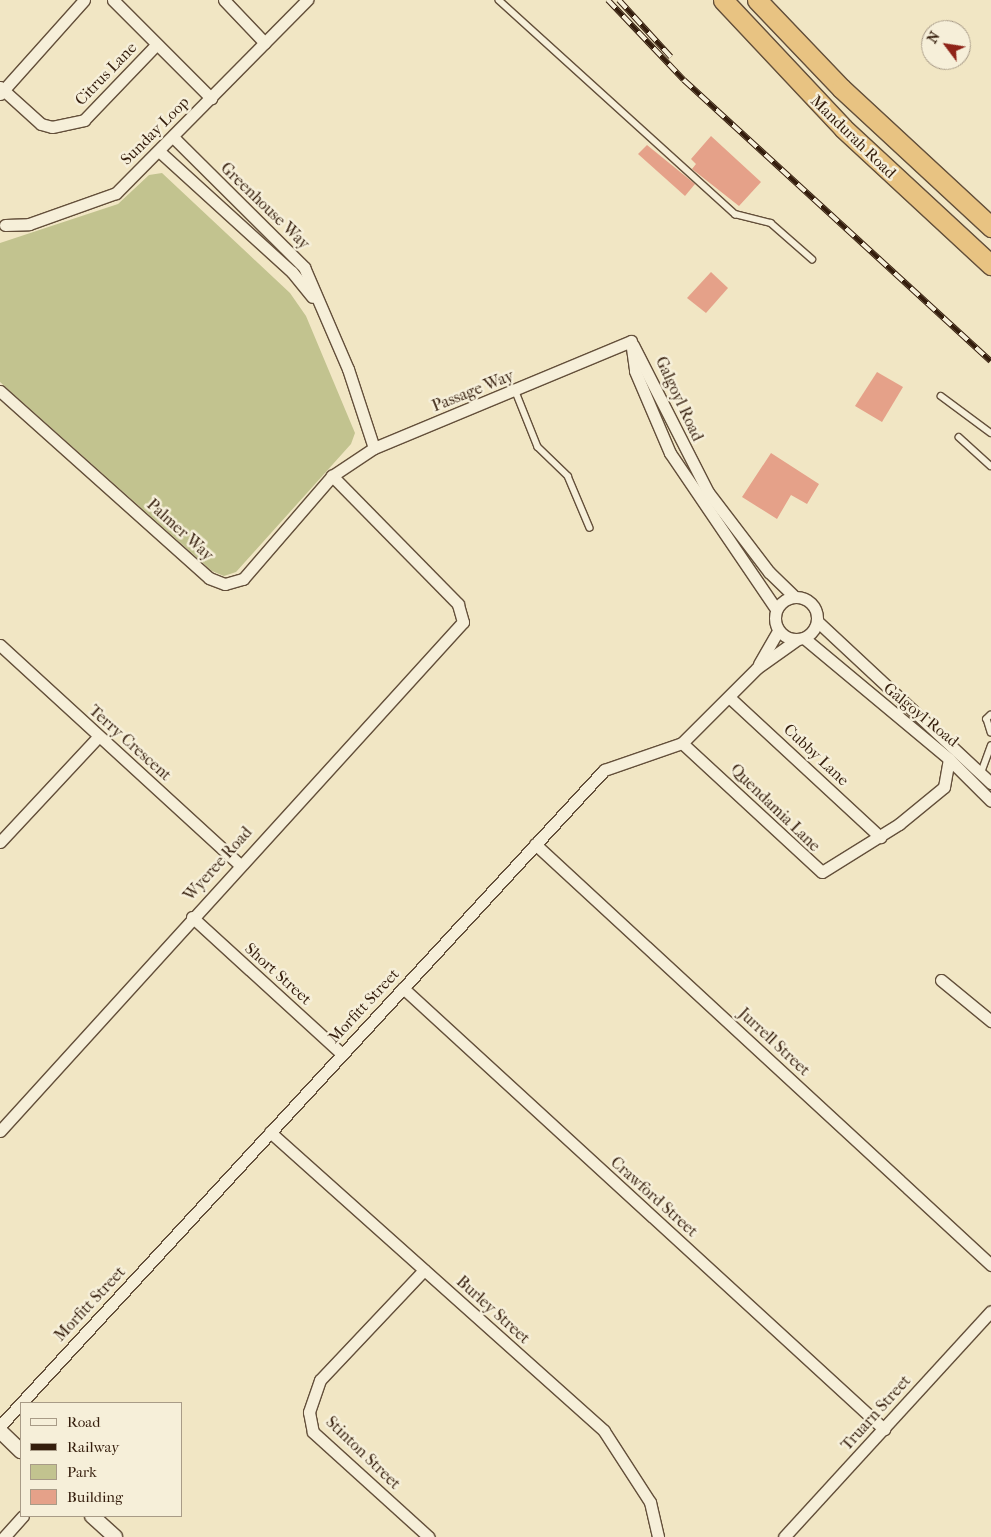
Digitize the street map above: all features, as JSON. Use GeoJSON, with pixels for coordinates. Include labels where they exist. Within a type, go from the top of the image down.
{"type":"FeatureCollection","features":[{"type":"Feature","properties":{"kind":"highway","name":"Mandurah Road"},"geometry":{"type":"LineString","coordinates":[[723,0],[843,128],[991,266]]}},
{"type":"Feature","properties":{"kind":"highway","name":"Mandurah Road"},"geometry":{"type":"LineString","coordinates":[[757,0],[840,88],[991,227]]}},
{"type":"Feature","properties":{"kind":"street"},"geometry":{"type":"LineString","coordinates":[[1,90],[84,0]]}},
{"type":"Feature","properties":{"kind":"street"},"geometry":{"type":"LineString","coordinates":[[114,0],[211,98]]}},
{"type":"Feature","properties":{"kind":"street"},"geometry":{"type":"LineString","coordinates":[[224,0],[265,43]]}},
{"type":"Feature","properties":{"kind":"street","name":"Sunday Loop"},"geometry":{"type":"LineString","coordinates":[[2,223],[29,224],[108,199],[160,152],[307,0]]}},
{"type":"Feature","properties":{"kind":"street","name":"Citrus Lane"},"geometry":{"type":"LineString","coordinates":[[1,90],[41,124],[52,127],[84,120],[158,44]]}},
{"type":"Feature","properties":{"kind":"street","name":"Greenhouse Way"},"geometry":{"type":"LineString","coordinates":[[174,137],[304,267],[348,369],[374,448]]}},
{"type":"Feature","properties":{"kind":"street","name":"Greenhouse Way"},"geometry":{"type":"LineString","coordinates":[[160,152],[292,272],[320,306]]}},
{"type":"Feature","properties":{"kind":"street","name":"Passage Way"},"geometry":{"type":"LineString","coordinates":[[332,476],[374,448],[516,392],[630,342]]}},
{"type":"Feature","properties":{"kind":"street","name":"Galgoyl Road"},"geometry":{"type":"LineString","coordinates":[[630,342],[647,366],[680,442],[713,509],[776,609]]}},
{"type":"Feature","properties":{"kind":"street","name":"Palmer Way"},"geometry":{"type":"LineString","coordinates":[[0,391],[209,578],[225,584],[244,580],[332,476]]}},
{"type":"Feature","properties":{"kind":"street","name":"Wyeree Road"},"geometry":{"type":"LineString","coordinates":[[0,1131],[239,864],[463,622],[458,604],[332,476]]}},
{"type":"Feature","properties":{"kind":"street","name":"Galgoyl Road"},"geometry":{"type":"LineString","coordinates":[[713,509],[769,572],[793,595]]}},
{"type":"Feature","properties":{"kind":"street"},"geometry":{"type":"LineString","coordinates":[[793,595],[813,605],[817,621],[801,639],[778,631],[776,609],[793,595]]}},
{"type":"Feature","properties":{"kind":"street","name":"Galgoyl Road"},"geometry":{"type":"LineString","coordinates":[[817,621],[991,784]]}},
{"type":"Feature","properties":{"kind":"street","name":"Morfitt Street"},"geometry":{"type":"LineString","coordinates":[[22,1402],[604,770],[682,743],[730,698],[757,668],[778,631]]}},
{"type":"Feature","properties":{"kind":"street","name":"Galgoyl Road"},"geometry":{"type":"LineString","coordinates":[[801,639],[949,759],[991,801]]}},
{"type":"Feature","properties":{"kind":"street","name":"Morfitt Street"},"geometry":{"type":"LineString","coordinates":[[757,668],[801,639]]}},
{"type":"Feature","properties":{"kind":"street","name":"Terry Crescent"},"geometry":{"type":"LineString","coordinates":[[0,645],[98,737],[239,864]]}},
{"type":"Feature","properties":{"kind":"street","name":"Cubby Lane"},"geometry":{"type":"LineString","coordinates":[[730,698],[880,837]]}},
{"type":"Feature","properties":{"kind":"street"},"geometry":{"type":"LineString","coordinates":[[0,842],[98,737]]}},
{"type":"Feature","properties":{"kind":"street","name":"Quendamia Lane"},"geometry":{"type":"LineString","coordinates":[[682,743],[822,872],[880,837],[946,784],[970,780]]}},
{"type":"Feature","properties":{"kind":"street"},"geometry":{"type":"LineString","coordinates":[[946,784],[949,759]]}},
{"type":"Feature","properties":{"kind":"street","name":"Jurrell Street"},"geometry":{"type":"LineString","coordinates":[[535,844],[991,1265]]}},
{"type":"Feature","properties":{"kind":"street","name":"Short Street"},"geometry":{"type":"LineString","coordinates":[[192,917],[342,1054]]}},
{"type":"Feature","properties":{"kind":"street"},"geometry":{"type":"LineString","coordinates":[[941,980],[991,1021]]}},
{"type":"Feature","properties":{"kind":"street","name":"Crawford Street"},"geometry":{"type":"LineString","coordinates":[[403,988],[884,1429]]}},
{"type":"Feature","properties":{"kind":"street","name":"Burley Street"},"geometry":{"type":"LineString","coordinates":[[270,1132],[604,1431],[650,1502],[658,1537]]}},
{"type":"Feature","properties":{"kind":"street","name":"Stinton Street"},"geometry":{"type":"LineString","coordinates":[[424,1270],[320,1380],[309,1412],[314,1432],[429,1537]]}},
{"type":"Feature","properties":{"kind":"street","name":"Truarn Street"},"geometry":{"type":"LineString","coordinates":[[784,1537],[991,1311]]}},
{"type":"Feature","properties":{"kind":"street","name":"Morfitt Street"},"geometry":{"type":"LineString","coordinates":[[0,1426],[20,1404]]}},
{"type":"Feature","properties":{"kind":"street"},"geometry":{"type":"LineString","coordinates":[[0,1431],[20,1450]]}},
{"type":"Feature","properties":{"kind":"street"},"geometry":{"type":"LineString","coordinates":[[4,1537],[22,1517]]}},
{"type":"Feature","properties":{"kind":"street"},"geometry":{"type":"LineString","coordinates":[[93,1517],[115,1537]]}},
{"type":"Feature","properties":{"kind":"lane"},"geometry":{"type":"LineString","coordinates":[[499,0],[735,214],[772,223],[812,260]]}},
{"type":"Feature","properties":{"kind":"lane"},"geometry":{"type":"LineString","coordinates":[[516,392],[538,447],[568,476],[590,528]]}},
{"type":"Feature","properties":{"kind":"lane"},"geometry":{"type":"LineString","coordinates":[[941,396],[991,433]]}},
{"type":"Feature","properties":{"kind":"lane"},"geometry":{"type":"LineString","coordinates":[[959,437],[991,466]]}},
{"type":"Feature","properties":{"kind":"lane"},"geometry":{"type":"LineString","coordinates":[[989,717],[991,732]]}},
{"type":"Feature","properties":{"kind":"lane"},"geometry":{"type":"LineString","coordinates":[[981,773],[991,746]]}},
{"type":"Feature","properties":{"kind":"green space"},"geometry":{"type":"Polygon","coordinates":[[[162,173],[290,293],[306,316],[355,433],[351,444],[236,572],[224,576],[212,571],[0,382],[0,243],[118,204],[149,175],[162,173]]]}},
{"type":"Feature","properties":{"kind":"building"},"geometry":{"type":"Polygon","coordinates":[[[711,136],[761,182],[739,206],[692,169],[696,164],[691,159],[711,136]]]}},
{"type":"Feature","properties":{"kind":"building"},"geometry":{"type":"Polygon","coordinates":[[[647,145],[695,184],[685,196],[638,154],[647,145]]]}},
{"type":"Feature","properties":{"kind":"building"},"geometry":{"type":"Polygon","coordinates":[[[711,272],[728,288],[706,313],[687,298],[711,272]]]}},
{"type":"Feature","properties":{"kind":"building"},"geometry":{"type":"Polygon","coordinates":[[[877,372],[903,387],[882,422],[855,406],[877,372]]]}},
{"type":"Feature","properties":{"kind":"building"},"geometry":{"type":"Polygon","coordinates":[[[771,453],[819,484],[807,504],[791,495],[777,519],[742,497],[771,453]]]}},
{"type":"Feature","properties":{"kind":"railway"},"geometry":{"type":"LineString","coordinates":[[608,0],[684,80],[991,361]]}},
{"type":"Feature","properties":{"kind":"railway"},"geometry":{"type":"LineString","coordinates":[[619,0],[671,57]]}}]}
